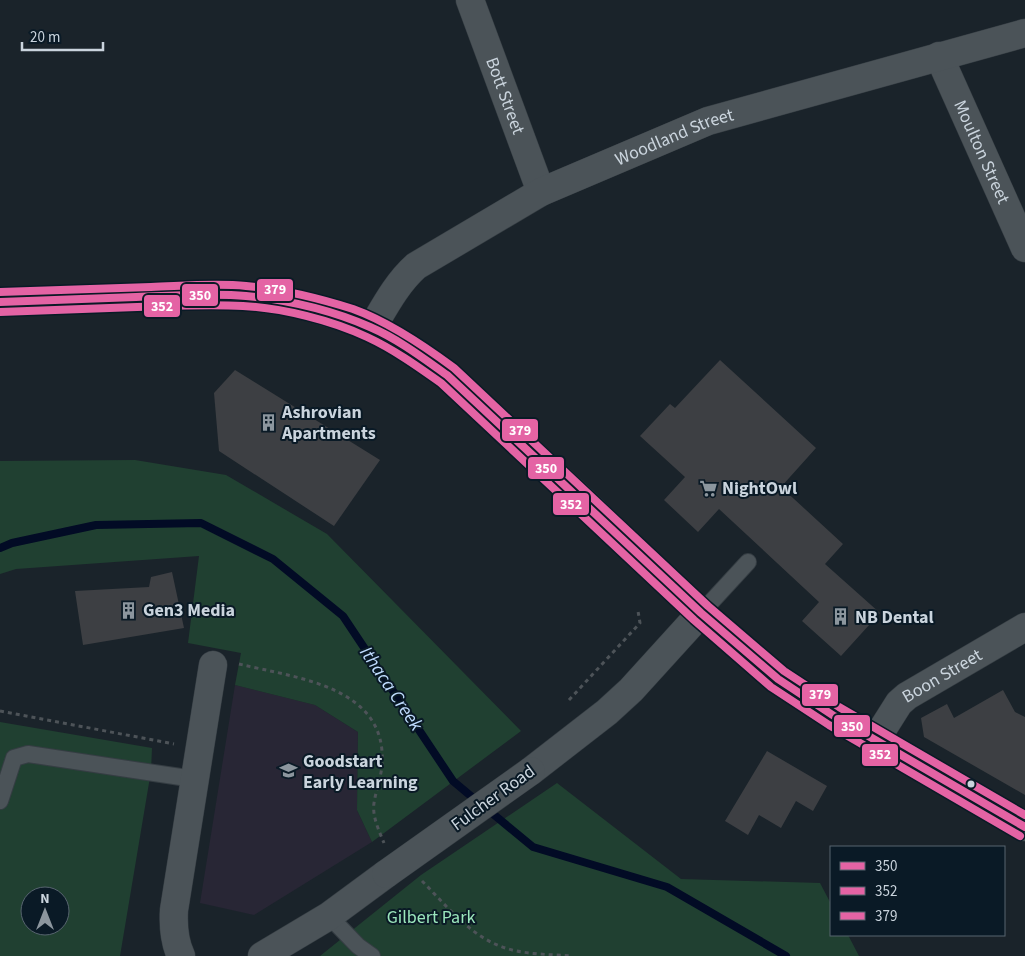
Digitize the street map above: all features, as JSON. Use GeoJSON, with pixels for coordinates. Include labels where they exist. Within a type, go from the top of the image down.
{"type":"FeatureCollection","features":[{"type":"Feature","properties":{"kind":"main road"},"geometry":{"type":"LineString","coordinates":[[0,302],[244,296],[310,307],[372,328],[413,351],[447,375],[701,612],[778,679],[834,716],[1025,827]]}},
{"type":"Feature","properties":{"kind":"street","name":"Bott Street"},"geometry":{"type":"LineString","coordinates":[[470,0],[541,192]]}},
{"type":"Feature","properties":{"kind":"street","name":"Woodland Street"},"geometry":{"type":"LineString","coordinates":[[372,328],[395,290],[416,266],[541,192],[708,121],[1025,33]]}},
{"type":"Feature","properties":{"kind":"street","name":"Moulton Street"},"geometry":{"type":"LineString","coordinates":[[938,56],[1025,248]]}},
{"type":"Feature","properties":{"kind":"street","name":"Fulcher Road"},"geometry":{"type":"LineString","coordinates":[[262,956],[329,916],[388,862],[532,771],[584,731],[631,690],[701,612]]}},
{"type":"Feature","properties":{"kind":"street","name":"Boon Street"},"geometry":{"type":"LineString","coordinates":[[876,741],[899,702],[1025,627]]}},
{"type":"Feature","properties":{"kind":"street"},"geometry":{"type":"LineString","coordinates":[[181,956],[176,946],[174,934],[174,910],[214,665]]}},
{"type":"Feature","properties":{"kind":"lane"},"geometry":{"type":"LineString","coordinates":[[701,612],[748,562]]}},
{"type":"Feature","properties":{"kind":"lane"},"geometry":{"type":"LineString","coordinates":[[0,801],[14,758],[28,754],[194,779]]}},
{"type":"Feature","properties":{"kind":"lane"},"geometry":{"type":"LineString","coordinates":[[329,916],[358,946],[372,956]]}},
{"type":"Feature","properties":{"kind":"path"},"geometry":{"type":"LineString","coordinates":[[569,700],[640,623],[638,611]]}},
{"type":"Feature","properties":{"kind":"path"},"geometry":{"type":"LineString","coordinates":[[214,665],[236,663],[322,684],[342,693],[360,706],[375,723],[382,741],[382,765],[374,804],[376,821],[388,862]]}},
{"type":"Feature","properties":{"kind":"path"},"geometry":{"type":"LineString","coordinates":[[0,711],[199,748]]}},
{"type":"Feature","properties":{"kind":"path"},"geometry":{"type":"LineString","coordinates":[[417,876],[476,934],[496,945],[525,952],[571,956]]}},
{"type":"Feature","properties":{"kind":"shaded area","name":"Goodstart Early Learning"},"geometry":{"type":"Polygon","coordinates":[[[235,685],[315,705],[358,732],[357,810],[372,842],[254,915],[200,903],[235,685]]]}},
{"type":"Feature","properties":{"kind":"green space"},"geometry":{"type":"Polygon","coordinates":[[[135,460],[226,475],[327,534],[521,731],[372,842],[357,810],[358,732],[315,705],[235,685],[241,653],[188,643],[199,556],[16,569],[0,574],[0,461],[135,460]]]}},
{"type":"Feature","properties":{"kind":"green space"},"geometry":{"type":"Polygon","coordinates":[[[0,722],[152,748],[151,771],[120,956],[0,956],[0,722]]]}},
{"type":"Feature","properties":{"kind":"green space","name":"Gilbert Park"},"geometry":{"type":"Polygon","coordinates":[[[557,783],[681,879],[820,883],[830,902],[830,936],[849,936],[859,956],[320,956],[421,875],[557,783]]]}},
{"type":"Feature","properties":{"kind":"building"},"geometry":{"type":"Polygon","coordinates":[[[720,360],[816,448],[781,487],[843,544],[825,564],[880,613],[841,656],[802,621],[819,602],[719,509],[698,532],[664,500],[685,477],[640,436],[670,404],[675,408],[720,360]]]}},
{"type":"Feature","properties":{"kind":"building","name":"Ashrovian Apartments"},"geometry":{"type":"Polygon","coordinates":[[[235,370],[380,460],[334,526],[219,451],[214,393],[235,370]]]}},
{"type":"Feature","properties":{"kind":"building","name":"Gen3 Media"},"geometry":{"type":"Polygon","coordinates":[[[172,572],[184,628],[83,645],[75,591],[149,587],[151,577],[172,572]]]}},
{"type":"Feature","properties":{"kind":"building"},"geometry":{"type":"Polygon","coordinates":[[[1003,690],[1015,712],[1025,717],[1025,795],[924,737],[921,718],[947,704],[954,718],[1003,690]]]}},
{"type":"Feature","properties":{"kind":"building"},"geometry":{"type":"Polygon","coordinates":[[[767,751],[827,786],[813,811],[796,801],[781,828],[759,815],[748,835],[725,821],[767,751]]]}},
{"type":"Feature","properties":{"kind":"waterway","name":"Ithaca Creek"},"geometry":{"type":"LineString","coordinates":[[0,548],[12,543],[96,525],[201,523],[273,559],[343,616],[453,781],[478,802]]}},
{"type":"Feature","properties":{"kind":"waterway","name":"Ithaca Creek"},"geometry":{"type":"LineString","coordinates":[[487,809],[533,847],[667,887],[786,956]]}},
{"type":"Feature","properties":{"kind":"transit line","name":"379"},"geometry":{"type":"LineString","coordinates":[[0,292],[198,285],[246,286],[273,289],[313,298],[353,309],[380,320],[454,368],[708,606],[784,671],[839,707],[1025,815]]}},
{"type":"Feature","properties":{"kind":"transit line","name":"350"},"geometry":{"type":"LineString","coordinates":[[0,302],[191,295],[246,296],[278,300],[325,311],[355,321],[390,337],[447,375],[701,613],[778,679],[834,716],[1025,827]]}},
{"type":"Feature","properties":{"kind":"transit line","name":"352"},"geometry":{"type":"LineString","coordinates":[[0,312],[190,305],[258,307],[306,316],[338,325],[377,342],[405,358],[441,383],[694,620],[771,687],[829,725],[1020,836]]}},
{"type":"Feature","properties":{"kind":"place","name":"Ashrovian Apartments"},"geometry":{"type":"Point","coordinates":[268,422]}},
{"type":"Feature","properties":{"kind":"place","name":"NightOwl"},"geometry":{"type":"Point","coordinates":[708,488]}},
{"type":"Feature","properties":{"kind":"place","name":"Gen3 Media"},"geometry":{"type":"Point","coordinates":[129,610]}},
{"type":"Feature","properties":{"kind":"place","name":"NB Dental"},"geometry":{"type":"Point","coordinates":[841,617]}},
{"type":"Feature","properties":{"kind":"place","name":"Goodstart Early Learning"},"geometry":{"type":"Point","coordinates":[289,771]}}]}
